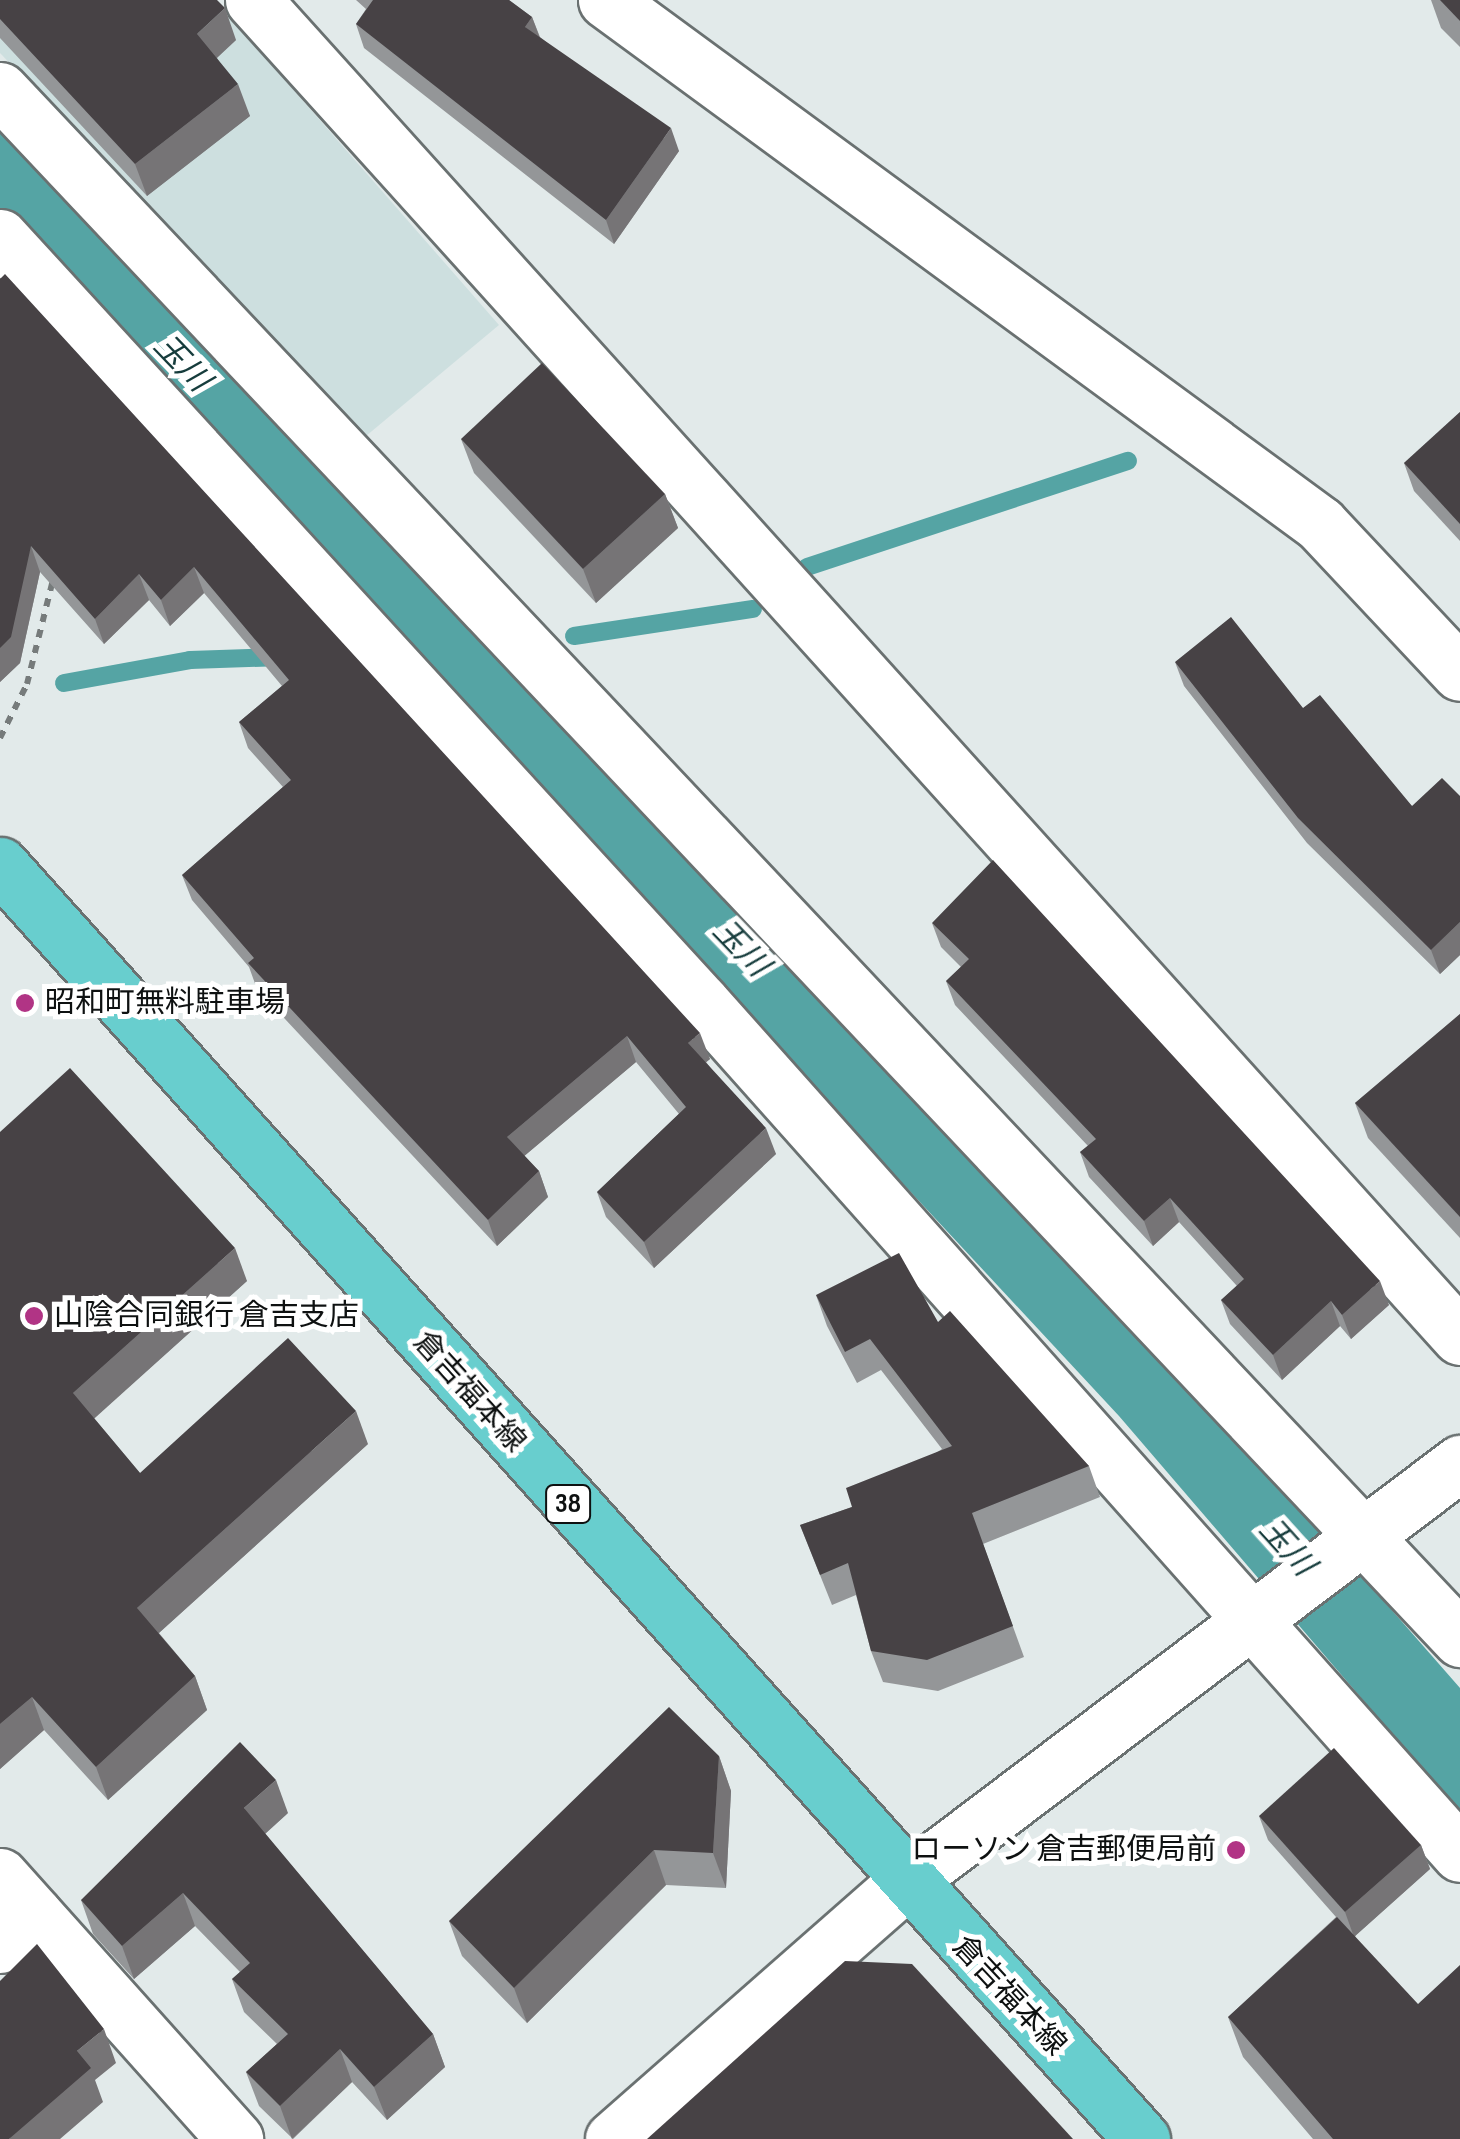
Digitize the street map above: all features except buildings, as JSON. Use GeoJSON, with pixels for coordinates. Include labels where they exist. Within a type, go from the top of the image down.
{"type":"FeatureCollection","features":[{"type":"Feature","properties":{"kind":"main road","name":"倉吉福本線"},"geometry":{"type":"LineString","coordinates":[[0,865],[904,1882],[1142,2139]]}},
{"type":"Feature","properties":{"kind":"street"},"geometry":{"type":"LineString","coordinates":[[253,0],[1460,1336]]}},
{"type":"Feature","properties":{"kind":"street"},"geometry":{"type":"LineString","coordinates":[[606,0],[1320,524],[1460,673]]}},
{"type":"Feature","properties":{"kind":"street"},"geometry":{"type":"LineString","coordinates":[[0,90],[1366,1530],[1460,1640]]}},
{"type":"Feature","properties":{"kind":"street"},"geometry":{"type":"LineString","coordinates":[[0,238],[701,1002],[1242,1619],[1460,1854]]}},
{"type":"Feature","properties":{"kind":"street"},"geometry":{"type":"LineString","coordinates":[[612,2139],[904,1882],[1242,1619],[1460,1463]]}},
{"type":"Feature","properties":{"kind":"street"},"geometry":{"type":"LineString","coordinates":[[11,1911],[235,2139]]}},
{"type":"Feature","properties":{"kind":"path"},"geometry":{"type":"LineString","coordinates":[[0,738],[27,684],[59,556]]}},
{"type":"Feature","properties":{"kind":"shaded area"},"geometry":{"type":"Polygon","coordinates":[[[0,0],[215,0],[499,325],[366,436],[0,53],[0,0]]]}},
{"type":"Feature","properties":{"kind":"water","name":"玉川"},"geometry":{"type":"Polygon","coordinates":[[[0,117],[1199,1390],[1460,1688],[1460,1813],[1119,1416],[0,213],[0,117]]]}},
{"type":"Feature","properties":{"kind":"waterway"},"geometry":{"type":"LineString","coordinates":[[807,567],[1128,461]]}},
{"type":"Feature","properties":{"kind":"waterway"},"geometry":{"type":"LineString","coordinates":[[574,636],[753,609]]}},
{"type":"Feature","properties":{"kind":"waterway"},"geometry":{"type":"LineString","coordinates":[[64,683],[190,660],[282,657]]}},
{"type":"Feature","properties":{"kind":"place","name":"昭和町無料駐車場"},"geometry":{"type":"Point","coordinates":[25,1003]}},
{"type":"Feature","properties":{"kind":"place","name":"山陰合同銀行 倉吉支店"},"geometry":{"type":"Point","coordinates":[34,1316]}},
{"type":"Feature","properties":{"kind":"place","name":"ローソン 倉吉郵便局前"},"geometry":{"type":"Point","coordinates":[1236,1850]}}]}
